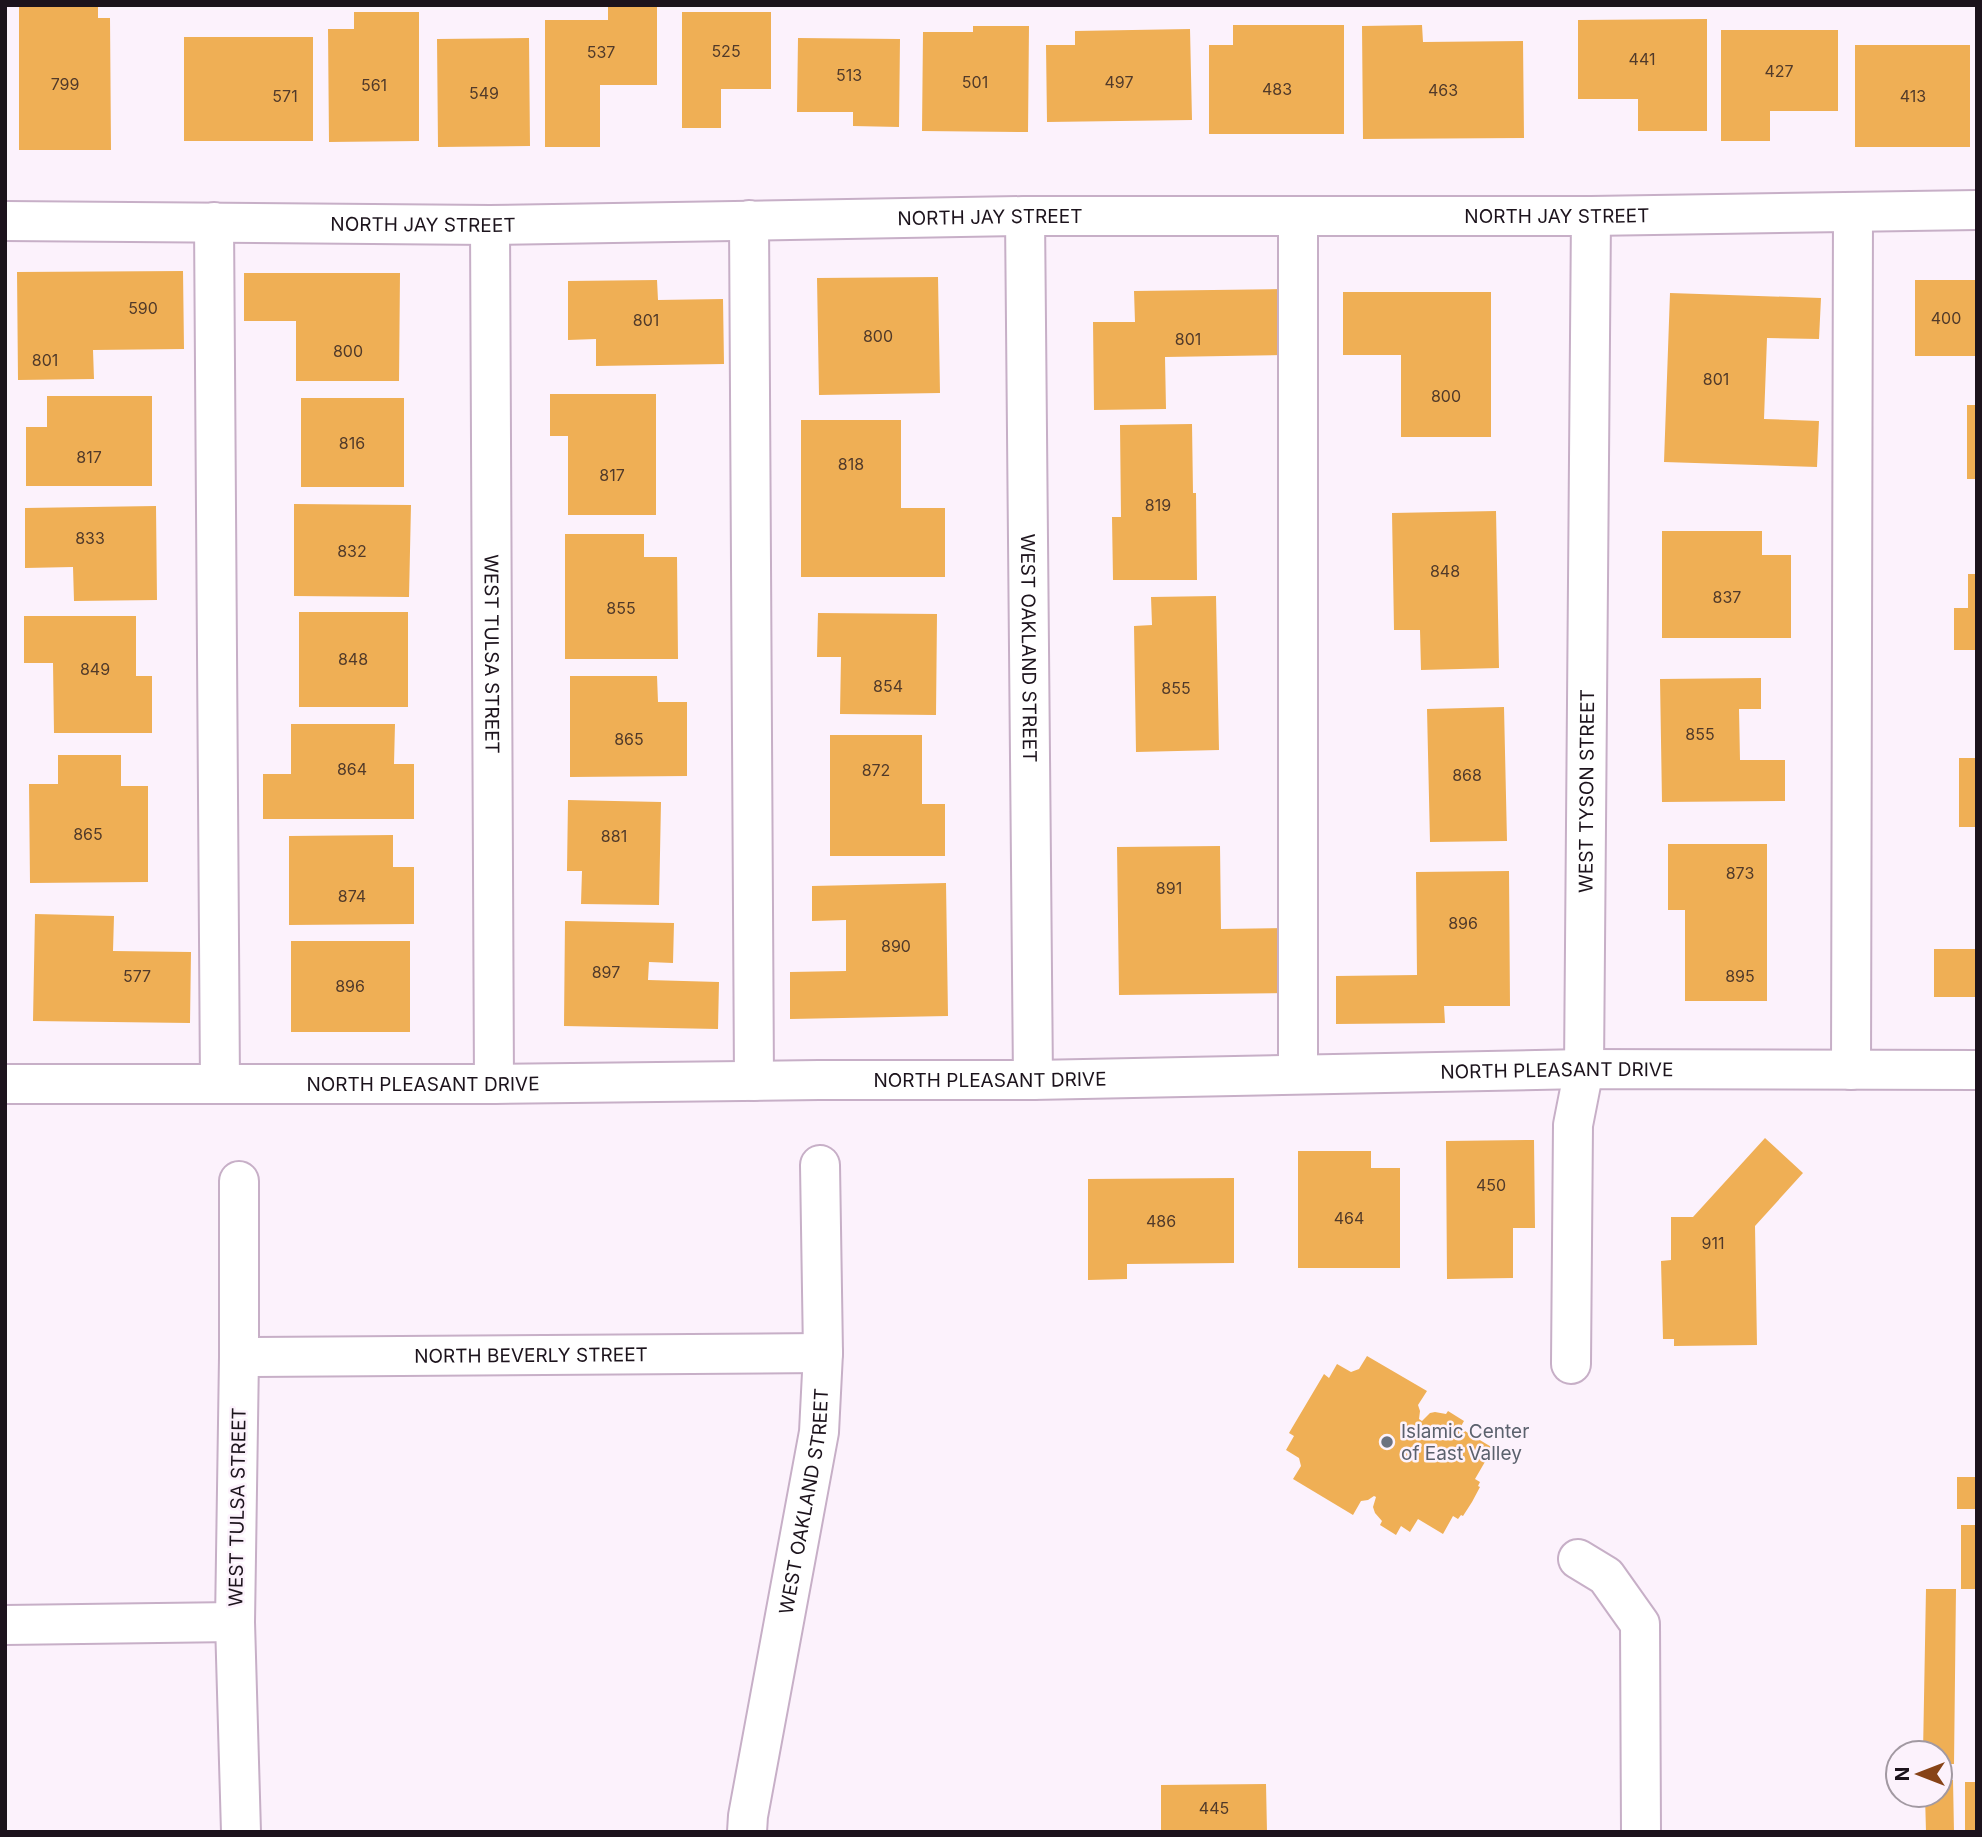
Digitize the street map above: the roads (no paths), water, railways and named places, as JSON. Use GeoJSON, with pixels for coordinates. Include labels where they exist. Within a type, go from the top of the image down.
{"type":"FeatureCollection","features":[{"type":"Feature","properties":{"kind":"street","name":"NORTH JAY STREET"},"geometry":{"type":"LineString","coordinates":[[5,221],[489,225],[1025,216],[1591,216],[1977,210]]}},
{"type":"Feature","properties":{"kind":"street"},"geometry":{"type":"LineString","coordinates":[[1851,1070],[1853,212]]}},
{"type":"Feature","properties":{"kind":"street","name":"WEST OAKLAND STREET"},"geometry":{"type":"LineString","coordinates":[[1025,216],[1033,1080]]}},
{"type":"Feature","properties":{"kind":"street"},"geometry":{"type":"LineString","coordinates":[[1298,216],[1298,1074]]}},
{"type":"Feature","properties":{"kind":"street","name":"WEST TYSON STREET"},"geometry":{"type":"LineString","coordinates":[[1571,1364],[1573,1125],[1584,1069],[1591,216]]}},
{"type":"Feature","properties":{"kind":"street"},"geometry":{"type":"LineString","coordinates":[[749,220],[754,1081]]}},
{"type":"Feature","properties":{"kind":"street"},"geometry":{"type":"LineString","coordinates":[[214,222],[220,1084]]}},
{"type":"Feature","properties":{"kind":"street","name":"WEST TULSA STREET"},"geometry":{"type":"LineString","coordinates":[[489,225],[494,1084]]}},
{"type":"Feature","properties":{"kind":"street","name":"NORTH PLEASANT DRIVE"},"geometry":{"type":"LineString","coordinates":[[5,1084],[1033,1080],[1584,1069],[1977,1070]]}},
{"type":"Feature","properties":{"kind":"street","name":"WEST OAKLAND STREET"},"geometry":{"type":"LineString","coordinates":[[747,1832],[819,1432],[823,1353],[820,1165]]}},
{"type":"Feature","properties":{"kind":"street","name":"WEST TULSA STREET"},"geometry":{"type":"LineString","coordinates":[[239,1181],[235,1622],[241,1832]]}},
{"type":"Feature","properties":{"kind":"street","name":"NORTH BEVERLY STREET"},"geometry":{"type":"LineString","coordinates":[[239,1357],[823,1353]]}},
{"type":"Feature","properties":{"kind":"street"},"geometry":{"type":"LineString","coordinates":[[1578,1559],[1606,1576],[1640,1625],[1641,1832]]}},
{"type":"Feature","properties":{"kind":"street"},"geometry":{"type":"LineString","coordinates":[[5,1625],[235,1622]]}},
{"type":"Feature","properties":{"kind":"place","name":"Islamic Center of East Valley"},"geometry":{"type":"Point","coordinates":[1387,1442]}}]}
